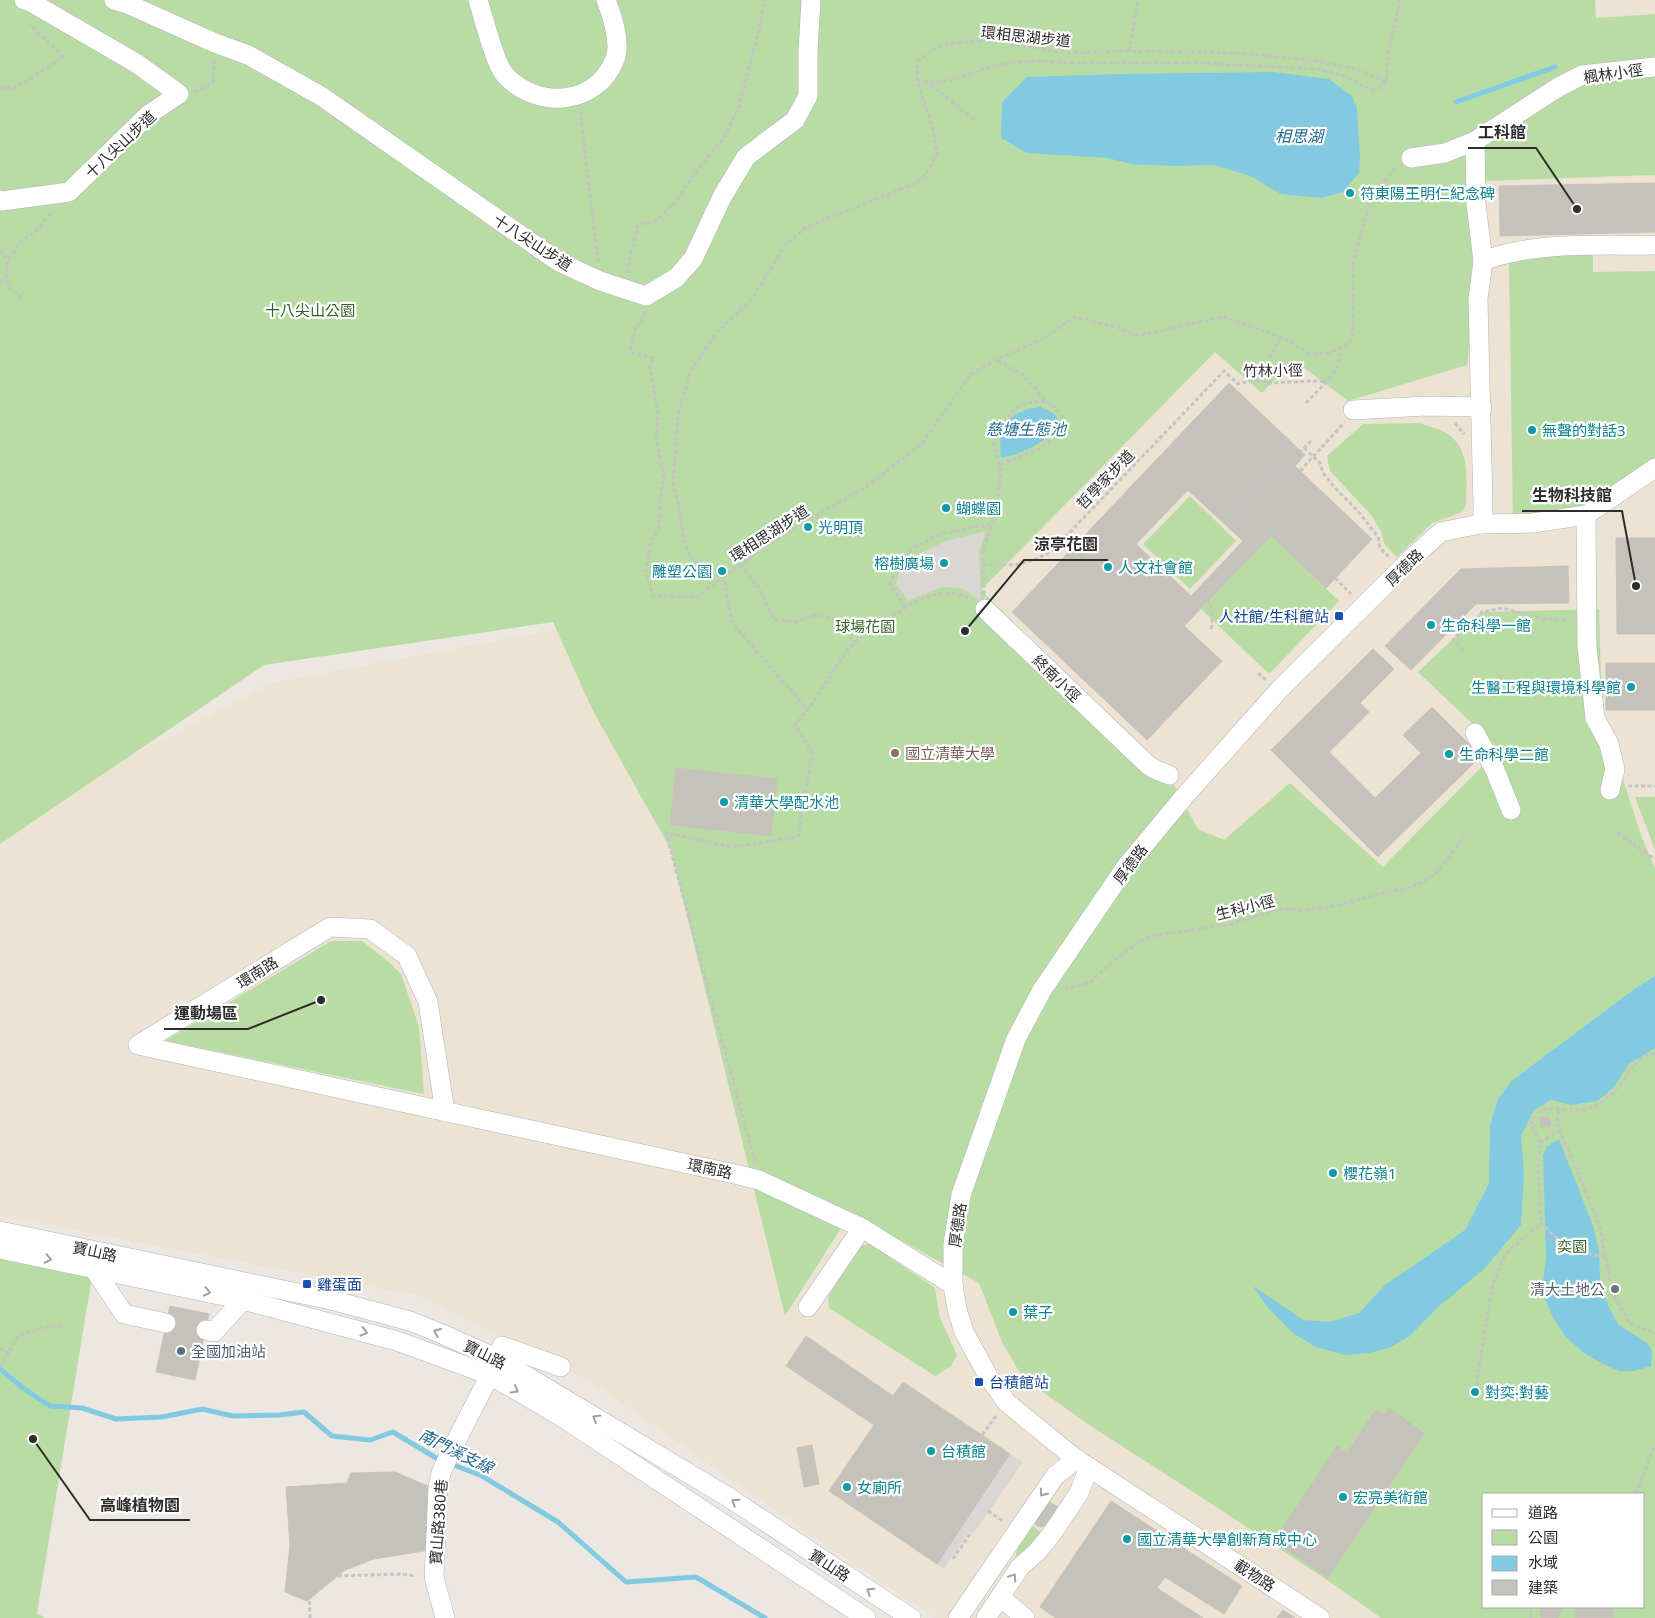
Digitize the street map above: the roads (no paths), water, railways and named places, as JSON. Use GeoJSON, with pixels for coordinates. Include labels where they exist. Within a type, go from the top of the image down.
{"type":"FeatureCollection","features":[{"type":"Feature","properties":{"kind":"street","name":"十八尖山步道"},"geometry":{"type":"LineString","coordinates":[[0,200],[69,192],[148,115],[179,94],[136,63],[29,1],[24,0]]}},
{"type":"Feature","properties":{"kind":"street","name":"十八尖山步道"},"geometry":{"type":"LineString","coordinates":[[114,0],[248,55],[321,96],[559,262],[600,281],[646,296],[676,278],[693,259],[722,197],[746,158],[795,120],[808,96],[811,0]]}},
{"type":"Feature","properties":{"kind":"street"},"geometry":{"type":"LineString","coordinates":[[478,0],[495,54],[504,74],[525,91],[543,98],[559,99],[578,95],[594,87],[607,74],[616,58],[616,35],[606,0]]}},
{"type":"Feature","properties":{"kind":"street","name":"楓林小徑"},"geometry":{"type":"LineString","coordinates":[[1411,158],[1445,153],[1475,141],[1558,88],[1582,76],[1655,67]]}},
{"type":"Feature","properties":{"kind":"street"},"geometry":{"type":"LineString","coordinates":[[1475,141],[1476,204],[1483,261],[1478,299],[1483,506],[1483,518],[1480,524]]}},
{"type":"Feature","properties":{"kind":"street"},"geometry":{"type":"LineString","coordinates":[[1483,261],[1502,254],[1526,249],[1655,245]]}},
{"type":"Feature","properties":{"kind":"street"},"geometry":{"type":"LineString","coordinates":[[1353,410],[1426,406],[1482,406]]}},
{"type":"Feature","properties":{"kind":"street","name":"厚德路"},"geometry":{"type":"LineString","coordinates":[[1083,1463],[1006,1402],[987,1374],[964,1332],[957,1309],[953,1285],[953,1244],[961,1195],[1016,1039],[1042,990],[1125,868],[1183,798],[1279,690],[1441,532],[1480,524],[1533,523],[1586,515],[1655,468]]}},
{"type":"Feature","properties":{"kind":"street"},"geometry":{"type":"LineString","coordinates":[[1586,515],[1587,647],[1595,718],[1609,744],[1614,769],[1611,788]]}},
{"type":"Feature","properties":{"kind":"street","name":"終南小徑"},"geometry":{"type":"LineString","coordinates":[[985,609],[1129,747],[1156,770],[1169,775]]}},
{"type":"Feature","properties":{"kind":"street"},"geometry":{"type":"LineString","coordinates":[[1475,733],[1495,770],[1511,810]]}},
{"type":"Feature","properties":{"kind":"street","name":"環南路"},"geometry":{"type":"LineString","coordinates":[[445,1112],[428,1002],[406,956],[370,929],[330,926],[138,1045],[445,1112],[759,1180],[862,1228],[953,1285]]}},
{"type":"Feature","properties":{"kind":"street"},"geometry":{"type":"LineString","coordinates":[[808,1307],[862,1228]]}},
{"type":"Feature","properties":{"kind":"street","name":"寶山路"},"geometry":{"type":"LineString","coordinates":[[0,1232],[340,1302],[410,1321],[728,1497],[911,1618]]}},
{"type":"Feature","properties":{"kind":"street","name":"寶山路"},"geometry":{"type":"LineString","coordinates":[[0,1249],[243,1300],[494,1367],[562,1417],[866,1618]]}},
{"type":"Feature","properties":{"kind":"street"},"geometry":{"type":"LineString","coordinates":[[94,1268],[124,1314],[166,1323]]}},
{"type":"Feature","properties":{"kind":"street"},"geometry":{"type":"LineString","coordinates":[[206,1330],[214,1332],[243,1300]]}},
{"type":"Feature","properties":{"kind":"street"},"geometry":{"type":"LineString","coordinates":[[494,1367],[502,1346],[561,1367]]}},
{"type":"Feature","properties":{"kind":"street","name":"寶山路380巷"},"geometry":{"type":"LineString","coordinates":[[445,1618],[434,1577],[438,1487],[441,1473],[494,1367]]}},
{"type":"Feature","properties":{"kind":"street"},"geometry":{"type":"LineString","coordinates":[[986,1618],[1020,1567],[1037,1552],[1051,1535],[1079,1493],[1083,1463]]}},
{"type":"Feature","properties":{"kind":"street"},"geometry":{"type":"LineString","coordinates":[[958,1618],[1055,1476],[1083,1463]]}},
{"type":"Feature","properties":{"kind":"street","name":"載物路"},"geometry":{"type":"LineString","coordinates":[[1083,1463],[1320,1618]]}},
{"type":"Feature","properties":{"kind":"street"},"geometry":{"type":"LineString","coordinates":[[1000,1597],[1025,1618]]}},
{"type":"Feature","properties":{"kind":"water","name":"相思湖"},"geometry":{"type":"Polygon","coordinates":[[[1273,72],[1329,79],[1352,96],[1357,108],[1359,173],[1343,192],[1322,198],[1281,194],[1250,176],[1214,165],[1132,164],[1107,158],[1027,153],[1001,138],[1002,102],[1027,77],[1273,72]]]}},
{"type":"Feature","properties":{"kind":"water","name":"慈塘生態池"},"geometry":{"type":"Polygon","coordinates":[[[1041,407],[1056,416],[1058,428],[1032,447],[1017,454],[1001,458],[1001,438],[1008,422],[1021,412],[1041,407]]]}},
{"type":"Feature","properties":{"kind":"water"},"geometry":{"type":"Polygon","coordinates":[[[1655,976],[1655,1048],[1629,1064],[1613,1088],[1597,1101],[1571,1105],[1551,1100],[1534,1110],[1521,1136],[1524,1175],[1521,1225],[1484,1269],[1438,1307],[1410,1336],[1389,1348],[1369,1353],[1345,1355],[1316,1347],[1294,1334],[1268,1308],[1253,1286],[1303,1320],[1330,1322],[1359,1313],[1385,1285],[1465,1230],[1489,1183],[1490,1125],[1498,1099],[1511,1082],[1526,1070],[1655,976]]]}},
{"type":"Feature","properties":{"kind":"water"},"geometry":{"type":"Polygon","coordinates":[[[1559,1139],[1593,1226],[1599,1250],[1600,1280],[1608,1305],[1618,1324],[1648,1344],[1652,1351],[1651,1366],[1634,1371],[1620,1371],[1584,1353],[1564,1335],[1542,1293],[1546,1257],[1543,1154],[1547,1146],[1559,1139]]]}},
{"type":"Feature","properties":{"kind":"waterway"},"geometry":{"type":"LineString","coordinates":[[1456,102],[1555,67]]}},
{"type":"Feature","properties":{"kind":"waterway","name":"南門溪支線"},"geometry":{"type":"LineString","coordinates":[[0,1369],[23,1388],[50,1406],[82,1408],[116,1419],[162,1417],[202,1409],[233,1416],[279,1415],[304,1412],[332,1436],[370,1440],[393,1432],[436,1458],[482,1476],[558,1522],[626,1582],[696,1577],[765,1618]]}},
{"type":"Feature","properties":{"kind":"place","name":"符東陽王明仁紀念碑"},"geometry":{"type":"Point","coordinates":[1350,193]}},
{"type":"Feature","properties":{"kind":"place","name":"工科館"},"geometry":{"type":"Point","coordinates":[1577,209]}},
{"type":"Feature","properties":{"kind":"place","name":"無聲的對話3"},"geometry":{"type":"Point","coordinates":[1532,430]}},
{"type":"Feature","properties":{"kind":"place","name":"蝴蝶園"},"geometry":{"type":"Point","coordinates":[946,508]}},
{"type":"Feature","properties":{"kind":"place","name":"光明頂"},"geometry":{"type":"Point","coordinates":[808,527]}},
{"type":"Feature","properties":{"kind":"place","name":"榕樹廣場"},"geometry":{"type":"Point","coordinates":[944,563]}},
{"type":"Feature","properties":{"kind":"place","name":"人文社會館"},"geometry":{"type":"Point","coordinates":[1108,567]}},
{"type":"Feature","properties":{"kind":"place","name":"雕塑公園"},"geometry":{"type":"Point","coordinates":[722,571]}},
{"type":"Feature","properties":{"kind":"place","name":"生物科技館"},"geometry":{"type":"Point","coordinates":[1636,586]}},
{"type":"Feature","properties":{"kind":"place","name":"人社館/生科館站"},"geometry":{"type":"Point","coordinates":[1339,616]}},
{"type":"Feature","properties":{"kind":"place","name":"生命科學一館"},"geometry":{"type":"Point","coordinates":[1431,625]}},
{"type":"Feature","properties":{"kind":"place","name":"涼亭花園"},"geometry":{"type":"Point","coordinates":[965,631]}},
{"type":"Feature","properties":{"kind":"place","name":"生醫工程與環境科學館"},"geometry":{"type":"Point","coordinates":[1631,687]}},
{"type":"Feature","properties":{"kind":"place","name":"國立清華大學"},"geometry":{"type":"Point","coordinates":[895,753]}},
{"type":"Feature","properties":{"kind":"place","name":"生命科學二館"},"geometry":{"type":"Point","coordinates":[1449,754]}},
{"type":"Feature","properties":{"kind":"place","name":"清華大學配水池"},"geometry":{"type":"Point","coordinates":[724,802]}},
{"type":"Feature","properties":{"kind":"place","name":"運動場區"},"geometry":{"type":"Point","coordinates":[321,1000]}},
{"type":"Feature","properties":{"kind":"place","name":"櫻花嶺1"},"geometry":{"type":"Point","coordinates":[1333,1173]}},
{"type":"Feature","properties":{"kind":"place","name":"雞蛋面"},"geometry":{"type":"Point","coordinates":[307,1284]}},
{"type":"Feature","properties":{"kind":"place","name":"清大土地公"},"geometry":{"type":"Point","coordinates":[1615,1289]}},
{"type":"Feature","properties":{"kind":"place","name":"葉子"},"geometry":{"type":"Point","coordinates":[1013,1312]}},
{"type":"Feature","properties":{"kind":"place","name":"全國加油站"},"geometry":{"type":"Point","coordinates":[181,1351]}},
{"type":"Feature","properties":{"kind":"place","name":"台積館站"},"geometry":{"type":"Point","coordinates":[979,1382]}},
{"type":"Feature","properties":{"kind":"place","name":"對奕‧對藝"},"geometry":{"type":"Point","coordinates":[1475,1392]}},
{"type":"Feature","properties":{"kind":"place","name":"高峰植物園"},"geometry":{"type":"Point","coordinates":[33,1439]}},
{"type":"Feature","properties":{"kind":"place","name":"台積館"},"geometry":{"type":"Point","coordinates":[931,1451]}},
{"type":"Feature","properties":{"kind":"place","name":"女廁所"},"geometry":{"type":"Point","coordinates":[847,1487]}},
{"type":"Feature","properties":{"kind":"place","name":"宏亮美術館"},"geometry":{"type":"Point","coordinates":[1343,1497]}},
{"type":"Feature","properties":{"kind":"place","name":"國立清華大學創新育成中心"},"geometry":{"type":"Point","coordinates":[1127,1539]}},
{"type":"Feature","properties":{"kind":"park label","name":"十八尖山公園"},"geometry":{"type":"Point","coordinates":[310,310]}},
{"type":"Feature","properties":{"kind":"park label","name":"球場花園"},"geometry":{"type":"Point","coordinates":[865,626]}},
{"type":"Feature","properties":{"kind":"park label","name":"奕園"},"geometry":{"type":"Point","coordinates":[1572,1246]}}]}
